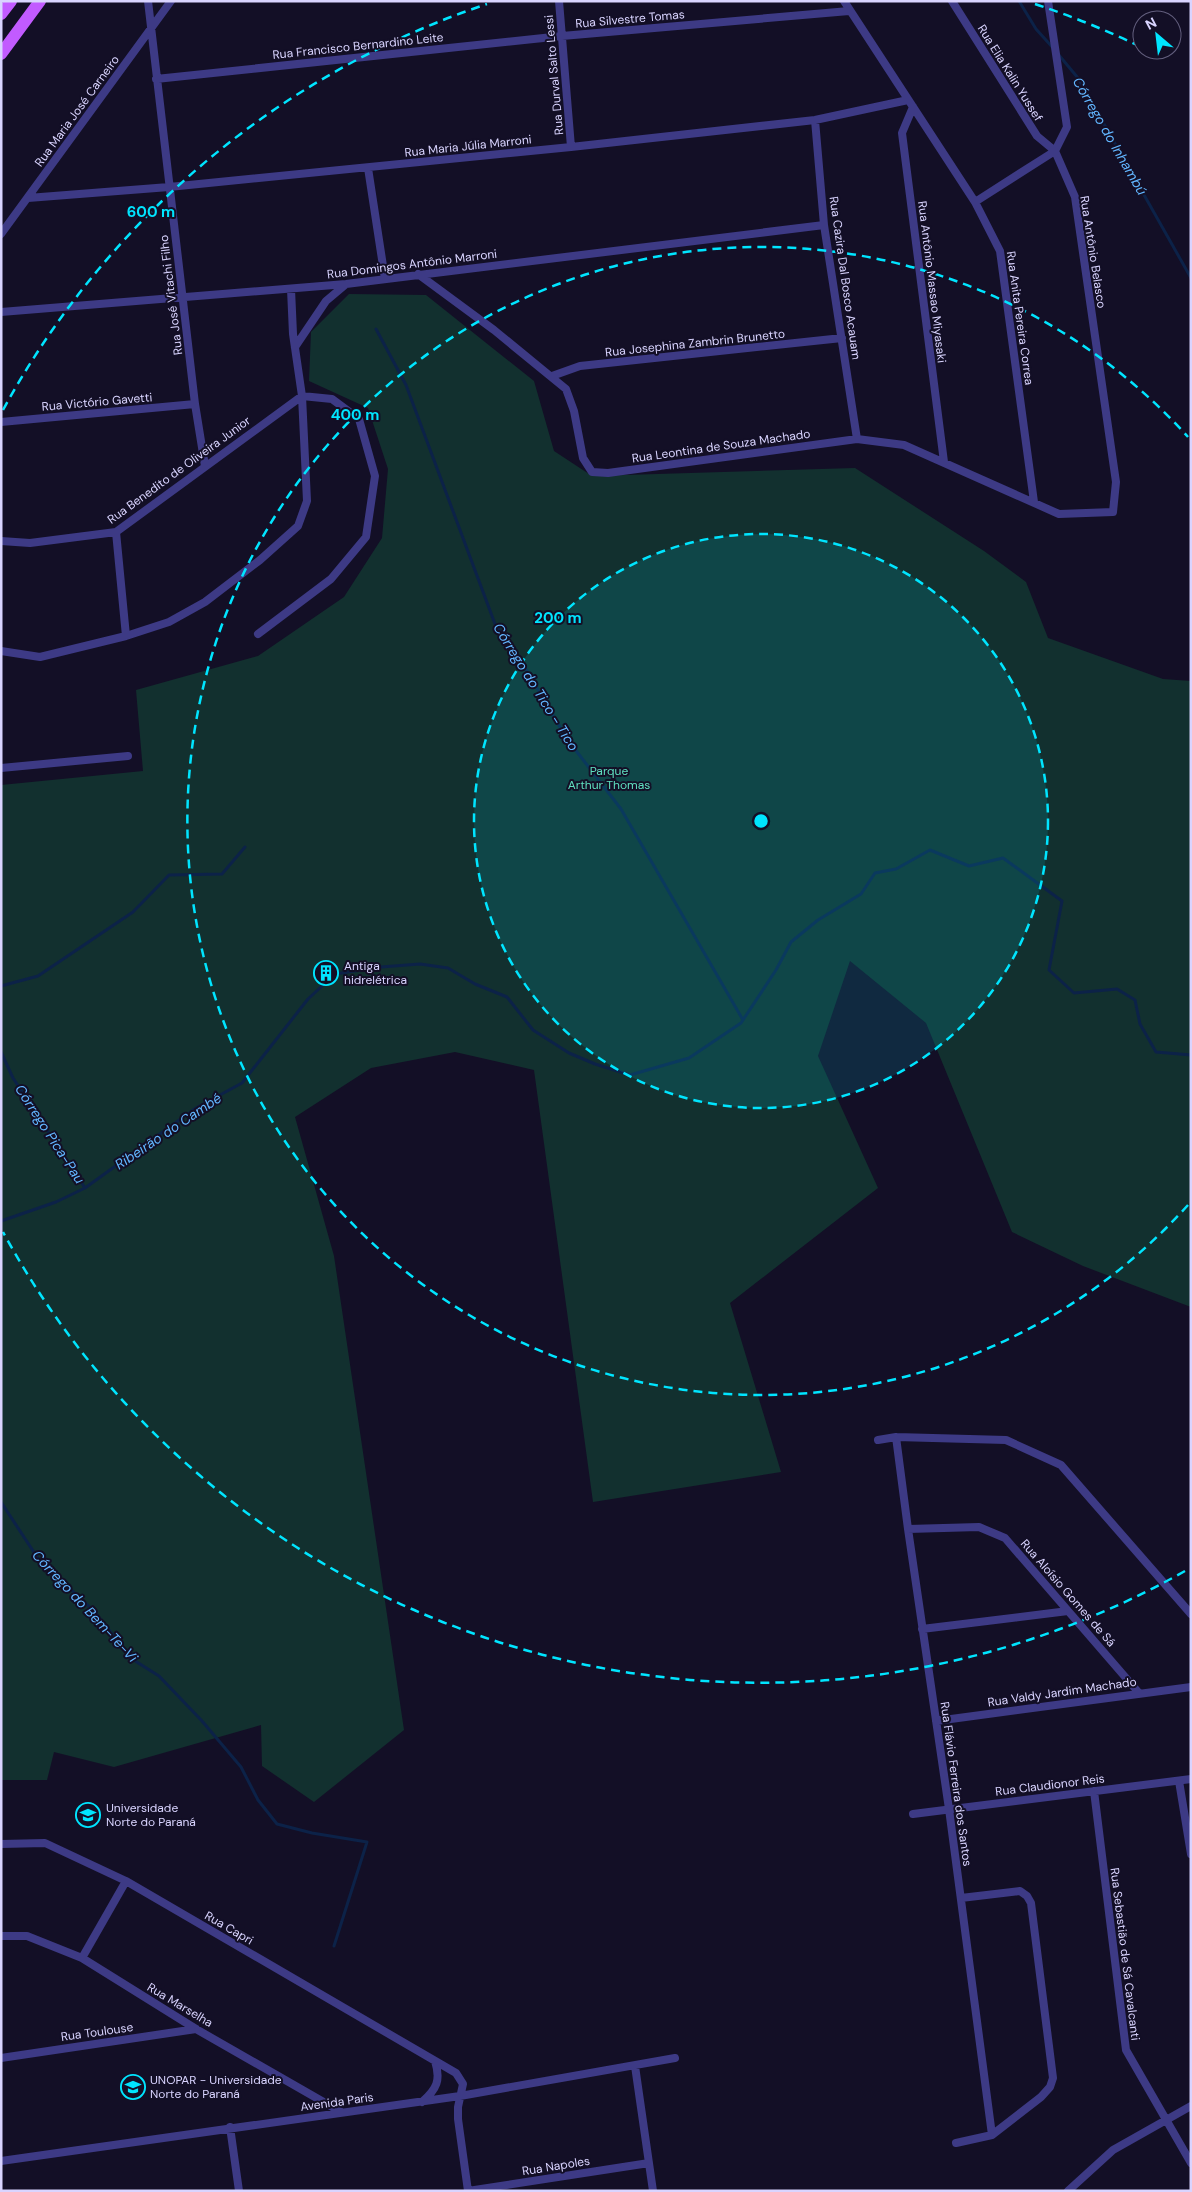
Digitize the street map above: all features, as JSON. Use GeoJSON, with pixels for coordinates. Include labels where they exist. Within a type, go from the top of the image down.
{"type":"FeatureCollection","features":[{"type":"Feature","properties":{"kind":"main road"},"geometry":{"type":"LineString","coordinates":[[1,14],[11,1]]}},
{"type":"Feature","properties":{"kind":"main road"},"geometry":{"type":"LineString","coordinates":[[1,54],[40,1]]}},
{"type":"Feature","properties":{"kind":"street","name":"Rua José Vitachi Filho"},"geometry":{"type":"LineString","coordinates":[[148,1],[195,404],[205,466]]}},
{"type":"Feature","properties":{"kind":"street","name":"Rua Maria José Carneiro"},"geometry":{"type":"LineString","coordinates":[[1,234],[171,1]]}},
{"type":"Feature","properties":{"kind":"street","name":"Rua Durval Salto Lessi"},"geometry":{"type":"LineString","coordinates":[[559,1],[572,147]]}},
{"type":"Feature","properties":{"kind":"street","name":"Rua Anita Pereira Correa"},"geometry":{"type":"LineString","coordinates":[[844,1],[975,202],[1000,251],[1034,502]]}},
{"type":"Feature","properties":{"kind":"street","name":"Rua Elia Kalin Yussef"},"geometry":{"type":"LineString","coordinates":[[952,1],[1037,136],[1055,151]]}},
{"type":"Feature","properties":{"kind":"street"},"geometry":{"type":"LineString","coordinates":[[975,202],[1055,151],[1067,127],[1048,1]]}},
{"type":"Feature","properties":{"kind":"street","name":"Rua Silvestre Tomas"},"geometry":{"type":"LineString","coordinates":[[562,36],[849,11]]}},
{"type":"Feature","properties":{"kind":"street","name":"Rua Francisco Bernardino Leite"},"geometry":{"type":"LineString","coordinates":[[156,79],[562,36]]}},
{"type":"Feature","properties":{"kind":"street","name":"Rua Maria Júlia Marroni"},"geometry":{"type":"LineString","coordinates":[[28,198],[368,168],[815,120],[908,100]]}},
{"type":"Feature","properties":{"kind":"street","name":"Rua Antônio Massao Miyasaki"},"geometry":{"type":"LineString","coordinates":[[913,107],[902,133],[944,462]]}},
{"type":"Feature","properties":{"kind":"street","name":"Rua Cazira Dal Bosco Acauam"},"geometry":{"type":"LineString","coordinates":[[815,120],[824,225],[857,439]]}},
{"type":"Feature","properties":{"kind":"street","name":"Rua Antônio Belasco"},"geometry":{"type":"LineString","coordinates":[[1055,151],[1075,197],[1116,482],[1113,512]]}},
{"type":"Feature","properties":{"kind":"street"},"geometry":{"type":"LineString","coordinates":[[368,168],[385,279]]}},
{"type":"Feature","properties":{"kind":"street","name":"Rua Domingos Antônio Marroni"},"geometry":{"type":"LineString","coordinates":[[1,312],[346,284],[824,225]]}},
{"type":"Feature","properties":{"kind":"street","name":"Rua Leontina de Souza Machado"},"geometry":{"type":"LineString","coordinates":[[418,274],[552,376],[569,394],[574,411],[582,458],[592,472],[608,473],[857,439],[904,445],[1059,514],[1113,512]]}},
{"type":"Feature","properties":{"kind":"street"},"geometry":{"type":"LineString","coordinates":[[295,347],[326,302],[346,284]]}},
{"type":"Feature","properties":{"kind":"street"},"geometry":{"type":"LineString","coordinates":[[1,651],[40,657],[126,636],[169,622],[205,602],[260,560],[298,526],[307,501],[302,396],[295,347],[291,289]]}},
{"type":"Feature","properties":{"kind":"street","name":"Rua Josephina Zambrin Brunetto"},"geometry":{"type":"LineString","coordinates":[[552,376],[580,366],[842,338]]}},
{"type":"Feature","properties":{"kind":"street"},"geometry":{"type":"LineString","coordinates":[[258,634],[331,579],[366,537],[375,476],[359,420],[332,399],[302,396]]}},
{"type":"Feature","properties":{"kind":"street","name":"Rua Benedito de Oliveira Junior"},"geometry":{"type":"LineString","coordinates":[[1,541],[30,543],[116,532],[302,396]]}},
{"type":"Feature","properties":{"kind":"street","name":"Rua Victório Gavetti"},"geometry":{"type":"LineString","coordinates":[[1,422],[195,404]]}},
{"type":"Feature","properties":{"kind":"street"},"geometry":{"type":"LineString","coordinates":[[116,532],[126,636]]}},
{"type":"Feature","properties":{"kind":"street"},"geometry":{"type":"LineString","coordinates":[[1,768],[128,756]]}},
{"type":"Feature","properties":{"kind":"street"},"geometry":{"type":"LineString","coordinates":[[878,1440],[896,1437],[1006,1440],[1061,1465],[1191,1614]]}},
{"type":"Feature","properties":{"kind":"street","name":"Rua Flávio Ferreira dos Santos"},"geometry":{"type":"LineString","coordinates":[[896,1437],[949,1809],[992,2135]]}},
{"type":"Feature","properties":{"kind":"street","name":"Rua Aloísio Gomes de Sá"},"geometry":{"type":"LineString","coordinates":[[908,1529],[979,1527],[1005,1538],[1139,1693]]}},
{"type":"Feature","properties":{"kind":"street"},"geometry":{"type":"LineString","coordinates":[[922,1629],[1068,1611]]}},
{"type":"Feature","properties":{"kind":"street","name":"Rua Valdy Jardim Machado"},"geometry":{"type":"LineString","coordinates":[[936,1721],[1191,1687]]}},
{"type":"Feature","properties":{"kind":"street","name":"Rua Claudionor Reis"},"geometry":{"type":"LineString","coordinates":[[913,1814],[1191,1779]]}},
{"type":"Feature","properties":{"kind":"street"},"geometry":{"type":"LineString","coordinates":[[1179,1781],[1191,1854]]}},
{"type":"Feature","properties":{"kind":"street","name":"Rua Sebastião de Sá Cavalcanti"},"geometry":{"type":"LineString","coordinates":[[1094,1791],[1126,2050],[1164,2120],[1191,2163]]}},
{"type":"Feature","properties":{"kind":"street","name":"Rua Capri"},"geometry":{"type":"LineString","coordinates":[[1,1844],[44,1843],[126,1881],[456,2074],[461,2079],[463,2089],[460,2096],[458,2120],[468,2191]]}},
{"type":"Feature","properties":{"kind":"street"},"geometry":{"type":"LineString","coordinates":[[82,1958],[126,1881]]}},
{"type":"Feature","properties":{"kind":"street"},"geometry":{"type":"LineString","coordinates":[[956,2143],[992,2135],[1041,2097],[1050,2087],[1053,2078],[1031,1903],[1027,1896],[1020,1891],[961,1898]]}},
{"type":"Feature","properties":{"kind":"street","name":"Rua Marselha"},"geometry":{"type":"LineString","coordinates":[[1,1936],[27,1936],[82,1958],[196,2029],[341,2112]]}},
{"type":"Feature","properties":{"kind":"street","name":"Rua Toulouse"},"geometry":{"type":"LineString","coordinates":[[1,2058],[196,2029]]}},
{"type":"Feature","properties":{"kind":"street","name":"Avenida Paris"},"geometry":{"type":"LineString","coordinates":[[1,2161],[230,2127],[422,2102],[675,2058]]}},
{"type":"Feature","properties":{"kind":"street"},"geometry":{"type":"LineString","coordinates":[[422,2102],[438,2086],[439,2078],[435,2061]]}},
{"type":"Feature","properties":{"kind":"street"},"geometry":{"type":"LineString","coordinates":[[635,2066],[653,2191]]}},
{"type":"Feature","properties":{"kind":"street"},"geometry":{"type":"LineString","coordinates":[[1068,2191],[1113,2150],[1191,2106]]}},
{"type":"Feature","properties":{"kind":"street"},"geometry":{"type":"LineString","coordinates":[[230,2127],[239,2191]]}},
{"type":"Feature","properties":{"kind":"street","name":"Rua Napoles"},"geometry":{"type":"LineString","coordinates":[[468,2191],[648,2163]]}},
{"type":"Feature","properties":{"kind":"green space","name":"Parque Arthur Thomas"},"geometry":{"type":"Polygon","coordinates":[[[349,294],[426,295],[534,381],[554,451],[592,476],[855,468],[984,551],[1026,582],[1048,638],[1163,679],[1191,681],[1191,1307],[1083,1266],[1012,1232],[926,1023],[850,961],[818,1056],[878,1188],[730,1303],[781,1472],[593,1502],[534,1070],[455,1052],[371,1068],[295,1117],[334,1256],[404,1730],[314,1802],[262,1766],[261,1725],[114,1767],[54,1752],[47,1780],[1,1780],[1,785],[143,771],[136,690],[258,656],[344,597],[382,538],[388,469],[368,408],[309,381],[311,332],[349,294]]]}},
{"type":"Feature","properties":{"kind":"waterway","name":"Córrego do Inhambú"},"geometry":{"type":"LineString","coordinates":[[1019,1],[1036,29],[1054,49]]}},
{"type":"Feature","properties":{"kind":"waterway","name":"Córrego do Inhambú"},"geometry":{"type":"LineString","coordinates":[[1058,54],[1078,78],[1191,278]]}},
{"type":"Feature","properties":{"kind":"waterway","name":"Córrego do Tico - Tico"},"geometry":{"type":"LineString","coordinates":[[376,329],[406,385],[495,624],[524,666],[567,739],[621,809],[743,1020]]}},
{"type":"Feature","properties":{"kind":"waterway"},"geometry":{"type":"LineString","coordinates":[[1,986],[38,976],[133,912],[169,875],[222,874],[245,847]]}},
{"type":"Feature","properties":{"kind":"waterway","name":"Ribeirão do Cambé"},"geometry":{"type":"LineString","coordinates":[[1,1221],[56,1202],[85,1188],[196,1108],[242,1083],[308,999],[335,974],[381,967],[420,964],[448,968],[475,984],[507,997],[533,1030],[569,1053],[595,1064],[630,1075],[689,1058],[741,1023],[776,970],[791,942],[818,920],[861,894],[875,873],[896,869],[930,850],[969,866],[1003,858],[1062,901],[1049,970],[1074,993],[1117,989],[1135,1000],[1140,1024],[1156,1052],[1191,1055]]}},
{"type":"Feature","properties":{"kind":"waterway","name":"Córrego Pica-Pau"},"geometry":{"type":"LineString","coordinates":[[1,1052],[13,1078],[85,1188]]}},
{"type":"Feature","properties":{"kind":"waterway","name":"Córrego do Bem-Te-Vi"},"geometry":{"type":"LineString","coordinates":[[1,1502],[39,1560],[93,1610],[132,1659],[159,1676],[202,1721],[241,1767],[258,1800],[277,1824],[312,1833],[367,1842],[334,1946]]}},
{"type":"Feature","properties":{"kind":"place","name":"Antiga hidrelétrica"},"geometry":{"type":"Point","coordinates":[326,973]}},
{"type":"Feature","properties":{"kind":"place","name":"Universidade Norte do Paraná"},"geometry":{"type":"Point","coordinates":[88,1815]}},
{"type":"Feature","properties":{"kind":"place","name":"UNOPAR - Universidade Norte do Paraná"},"geometry":{"type":"Point","coordinates":[133,2087]}}]}
